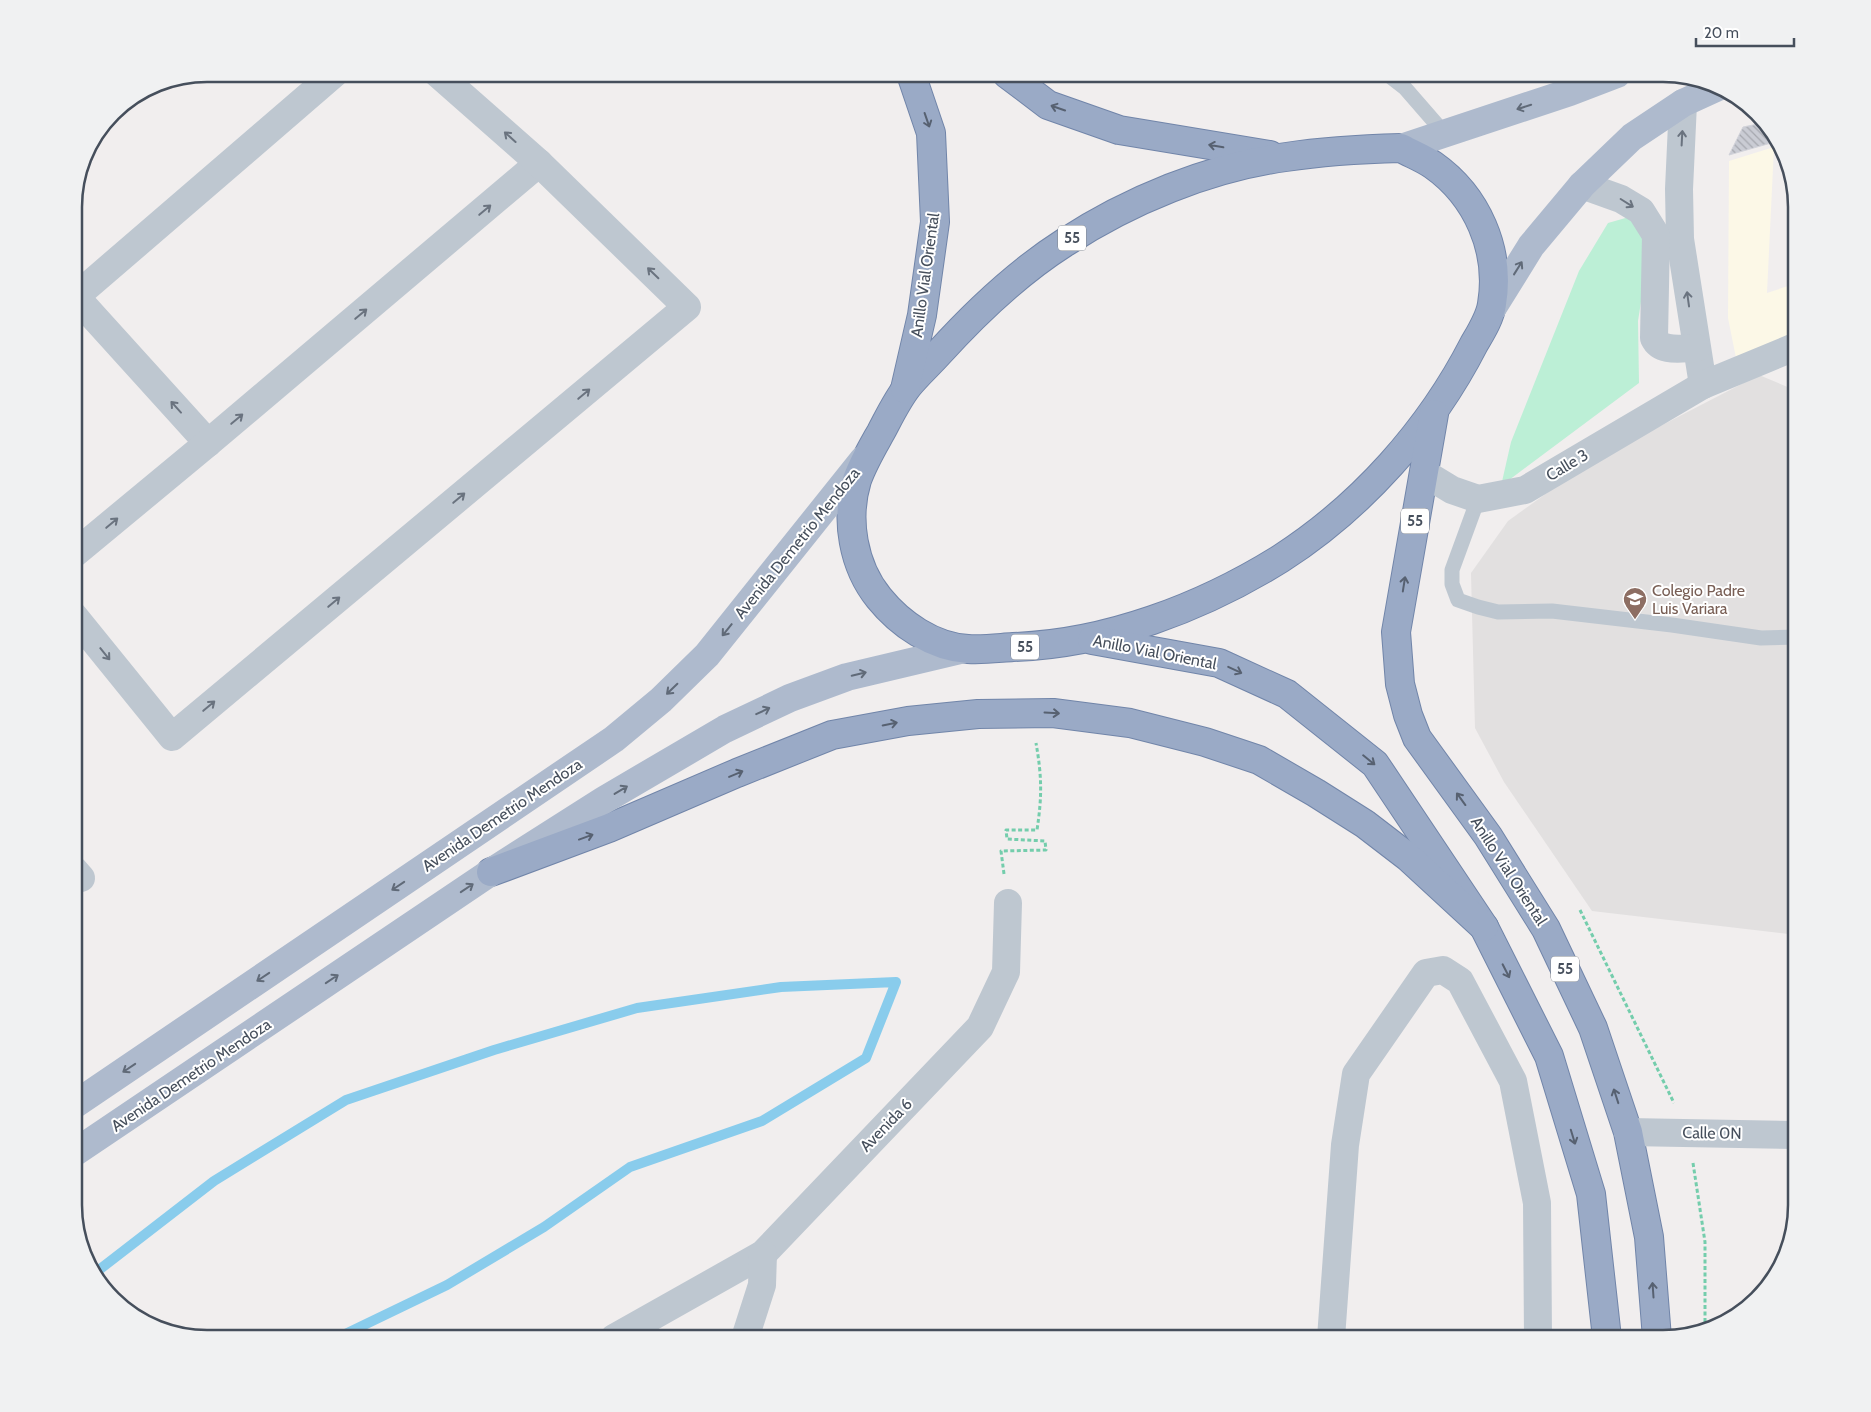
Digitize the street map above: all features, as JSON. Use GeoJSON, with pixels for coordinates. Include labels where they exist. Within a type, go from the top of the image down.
{"type":"FeatureCollection","features":[{"type":"Feature","properties":{"kind":"highway","name":"55"},"geometry":{"type":"LineString","coordinates":[[1018,82],[1048,105],[1119,130],[1281,157]]}},
{"type":"Feature","properties":{"kind":"highway","name":"Anillo Vial Oriental"},"geometry":{"type":"LineString","coordinates":[[905,389],[922,315],[935,222],[931,133],[914,83]]}},
{"type":"Feature","properties":{"kind":"highway","name":"55"},"geometry":{"type":"LineString","coordinates":[[1401,148],[1431,164],[1457,186],[1476,212],[1490,243],[1495,276],[1492,309],[1461,370],[1435,410],[1402,452],[1365,491],[1326,526],[1282,557],[1236,584],[1187,606],[1137,625],[1085,639],[1026,647],[965,649],[938,642],[912,630],[890,612],[872,590],[860,565],[852,537],[852,509],[857,481],[868,455],[905,389],[972,316],[1016,278],[1064,243],[1115,214],[1168,189],[1224,171],[1281,157],[1342,150],[1401,148]]}},
{"type":"Feature","properties":{"kind":"highway","name":"Anillo Vial Oriental"},"geometry":{"type":"LineString","coordinates":[[1435,410],[1396,632],[1400,684],[1408,715],[1417,738],[1488,836],[1546,929],[1593,1028],[1628,1132],[1649,1237],[1655,1330]]}},
{"type":"Feature","properties":{"kind":"highway","name":"Anillo Vial Oriental"},"geometry":{"type":"LineString","coordinates":[[1085,639],[1219,663],[1286,694],[1375,764],[1484,927],[1549,1056],[1591,1194],[1606,1330]]}},
{"type":"Feature","properties":{"kind":"highway"},"geometry":{"type":"LineString","coordinates":[[491,872],[609,828],[832,735],[908,721],[978,714],[1053,713],[1130,723],[1205,742],[1259,760],[1365,824],[1408,857],[1484,927]]}},
{"type":"Feature","properties":{"kind":"main road"},"geometry":{"type":"LineString","coordinates":[[1401,148],[1445,134],[1565,83]]}},
{"type":"Feature","properties":{"kind":"main road"},"geometry":{"type":"LineString","coordinates":[[1492,309],[1531,246],[1582,185],[1632,137],[1683,103],[1709,91]]}},
{"type":"Feature","properties":{"kind":"main road","name":"Avenida Demetrio Mendoza"},"geometry":{"type":"LineString","coordinates":[[83,1099],[614,740],[661,700],[707,655],[868,455]]}},
{"type":"Feature","properties":{"kind":"main road","name":"Avenida Demetrio Mendoza"},"geometry":{"type":"LineString","coordinates":[[83,1147],[491,872],[604,800],[733,725],[790,698],[848,677],[965,649]]}},
{"type":"Feature","properties":{"kind":"street"},"geometry":{"type":"LineString","coordinates":[[83,288],[324,83]]}},
{"type":"Feature","properties":{"kind":"street"},"geometry":{"type":"LineString","coordinates":[[83,627],[172,737],[688,307],[539,163],[448,83]]}},
{"type":"Feature","properties":{"kind":"street"},"geometry":{"type":"LineString","coordinates":[[1683,103],[1679,189],[1680,239],[1703,385]]}},
{"type":"Feature","properties":{"kind":"street"},"geometry":{"type":"LineString","coordinates":[[83,547],[539,163]]}},
{"type":"Feature","properties":{"kind":"street"},"geometry":{"type":"LineString","coordinates":[[1582,185],[1621,199],[1641,211],[1656,235],[1654,338],[1657,344],[1665,348],[1696,348]]}},
{"type":"Feature","properties":{"kind":"street"},"geometry":{"type":"LineString","coordinates":[[83,306],[208,443]]}},
{"type":"Feature","properties":{"kind":"street","name":"Calle 3"},"geometry":{"type":"LineString","coordinates":[[1424,473],[1452,490],[1478,499],[1525,490],[1703,385],[1788,350]]}},
{"type":"Feature","properties":{"kind":"street","name":"Avenida 6"},"geometry":{"type":"LineString","coordinates":[[628,1330],[762,1254],[980,1026],[1006,972],[1008,903]]}},
{"type":"Feature","properties":{"kind":"street"},"geometry":{"type":"LineString","coordinates":[[1332,1330],[1345,1145],[1356,1074],[1426,973],[1443,970],[1460,981],[1512,1081],[1537,1203],[1538,1330]]}},
{"type":"Feature","properties":{"kind":"street","name":"Calle 0N"},"geometry":{"type":"LineString","coordinates":[[1628,1132],[1788,1135]]}},
{"type":"Feature","properties":{"kind":"street"},"geometry":{"type":"LineString","coordinates":[[748,1330],[762,1285],[762,1254]]}},
{"type":"Feature","properties":{"kind":"lane"},"geometry":{"type":"LineString","coordinates":[[1398,82],[1405,88],[1445,134]]}},
{"type":"Feature","properties":{"kind":"lane"},"geometry":{"type":"LineString","coordinates":[[1478,499],[1452,570],[1452,584],[1458,600],[1498,612],[1552,611],[1761,638],[1788,637]]}},
{"type":"Feature","properties":{"kind":"path"},"geometry":{"type":"LineString","coordinates":[[1008,903],[1001,851],[1046,850],[1045,840],[1007,839],[1006,830],[1037,830],[1041,802],[1042,773],[1031,713]]}},
{"type":"Feature","properties":{"kind":"path"},"geometry":{"type":"LineString","coordinates":[[1580,910],[1688,1132],[1706,1242],[1705,1323]]}},
{"type":"Feature","properties":{"kind":"shaded area"},"geometry":{"type":"Polygon","coordinates":[[[1773,147],[1774,149],[1767,293],[1788,286],[1788,338],[1736,358],[1728,318],[1729,161],[1773,147]]]}},
{"type":"Feature","properties":{"kind":"shaded area","name":"Colegio Padre Luis Variara"},"geometry":{"type":"Polygon","coordinates":[[[1759,375],[1788,387],[1788,934],[1592,911],[1504,782],[1475,728],[1471,573],[1508,521],[1587,464],[1759,375]]]}},
{"type":"Feature","properties":{"kind":"green space"},"geometry":{"type":"Polygon","coordinates":[[[1629,217],[1651,238],[1638,321],[1639,383],[1501,486],[1511,442],[1579,271],[1608,223],[1629,217]]]}},
{"type":"Feature","properties":{"kind":"building"},"geometry":{"type":"Polygon","coordinates":[[[1757,124],[1770,143],[1729,155],[1743,127],[1757,124]]]}},
{"type":"Feature","properties":{"kind":"waterway"},"geometry":{"type":"LineString","coordinates":[[100,1269],[214,1181],[346,1100],[494,1050],[637,1008],[781,987],[896,982],[866,1058],[762,1121],[630,1167],[544,1227],[447,1285],[354,1330]]}},
{"type":"Feature","properties":{"kind":"place","name":"Colegio Padre Luis Variara"},"geometry":{"type":"Point","coordinates":[1635,620]}}]}
